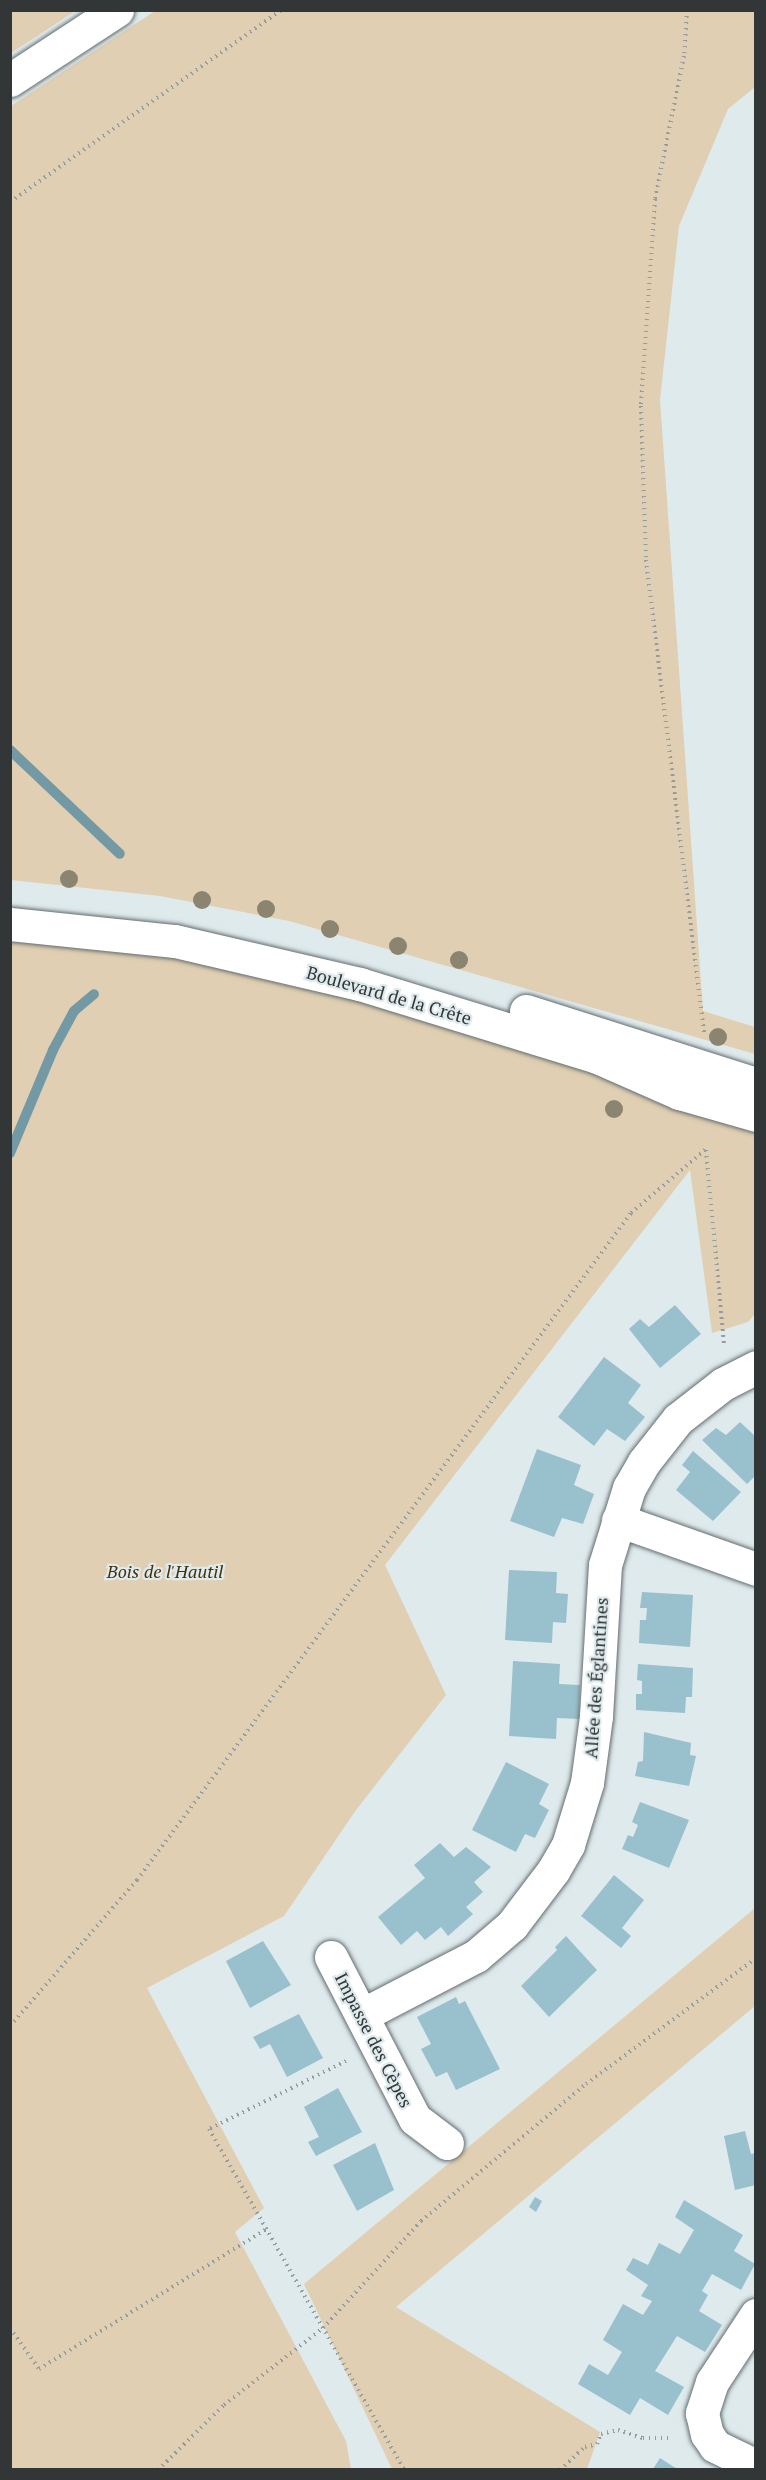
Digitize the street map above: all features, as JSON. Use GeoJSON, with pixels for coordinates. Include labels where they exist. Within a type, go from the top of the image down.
{"type":"FeatureCollection","features":[{"type":"Feature","properties":{"kind":"street"},"geometry":{"type":"LineString","coordinates":[[10,80],[117,10]]}},
{"type":"Feature","properties":{"kind":"street","name":"Boulevard de la Crête"},"geometry":{"type":"LineString","coordinates":[[10,903],[147,917],[304,948],[602,1032],[672,1059],[756,1083]]}},
{"type":"Feature","properties":{"kind":"street","name":"Boulevard de la Crête"},"geometry":{"type":"LineString","coordinates":[[10,924],[175,941],[360,984],[597,1057],[679,1094],[756,1115]]}},
{"type":"Feature","properties":{"kind":"street","name":"Allée des Églantines"},"geometry":{"type":"LineString","coordinates":[[362,2015],[476,1956],[495,1941],[534,1902],[568,1845],[578,1818],[592,1753],[605,1565],[629,1488],[660,1439],[699,1402],[747,1371]]}},
{"type":"Feature","properties":{"kind":"street"},"geometry":{"type":"LineString","coordinates":[[618,1520],[756,1569]]}},
{"type":"Feature","properties":{"kind":"street","name":"Impasse des Cèpes"},"geometry":{"type":"LineString","coordinates":[[331,1957],[415,2120],[447,2143]]}},
{"type":"Feature","properties":{"kind":"street"},"geometry":{"type":"LineString","coordinates":[[756,2315],[704,2400],[707,2434],[722,2451],[756,2466]]}},
{"type":"Feature","properties":{"kind":"path"},"geometry":{"type":"LineString","coordinates":[[10,202],[281,10]]}},
{"type":"Feature","properties":{"kind":"path"},"geometry":{"type":"LineString","coordinates":[[687,10],[684,56],[655,199],[641,406],[646,560],[705,1036]]}},
{"type":"Feature","properties":{"kind":"path"},"geometry":{"type":"LineString","coordinates":[[10,2026],[137,1880],[631,1213],[705,1149],[723,1344],[747,1371]]}},
{"type":"Feature","properties":{"kind":"path"},"geometry":{"type":"LineString","coordinates":[[158,2469],[224,2405],[323,2328],[421,2221],[586,2084],[756,1958]]}},
{"type":"Feature","properties":{"kind":"path"},"geometry":{"type":"LineString","coordinates":[[376,2046],[209,2129],[404,2469]]}},
{"type":"Feature","properties":{"kind":"path"},"geometry":{"type":"LineString","coordinates":[[10,2328],[39,2368],[267,2229]]}},
{"type":"Feature","properties":{"kind":"path"},"geometry":{"type":"LineString","coordinates":[[560,2469],[585,2447],[597,2444],[601,2434],[618,2430],[643,2438],[663,2439],[707,2434]]}},
{"type":"Feature","properties":{"kind":"green space"},"geometry":{"type":"Polygon","coordinates":[[[11,10],[75,10],[75,11],[11,53],[11,10]]]}},
{"type":"Feature","properties":{"kind":"green space"},"geometry":{"type":"Polygon","coordinates":[[[155,11],[755,11],[755,87],[728,109],[679,226],[660,400],[703,1011],[755,1027],[755,1054],[289,921],[160,896],[11,880],[11,106],[155,11]]]}},
{"type":"Feature","properties":{"kind":"green space","name":"Bois de l'Hautil"},"geometry":{"type":"Polygon","coordinates":[[[11,936],[107,944],[326,986],[755,1125],[755,1314],[748,1322],[712,1333],[690,1170],[385,1565],[446,1695],[356,1810],[284,1916],[147,1988],[264,2208],[235,2232],[346,2441],[351,2469],[11,2469],[11,936]]]}},
{"type":"Feature","properties":{"kind":"green space"},"geometry":{"type":"Polygon","coordinates":[[[755,1908],[755,2006],[396,2307],[600,2432],[587,2469],[392,2469],[304,2284],[755,1908]]]}},
{"type":"Feature","properties":{"kind":"building"},"geometry":{"type":"Polygon","coordinates":[[[675,1305],[701,1334],[660,1368],[629,1329],[640,1319],[649,1327],[675,1305]]]}},
{"type":"Feature","properties":{"kind":"building"},"geometry":{"type":"Polygon","coordinates":[[[604,1357],[641,1385],[628,1403],[645,1417],[625,1441],[607,1429],[594,1446],[558,1417],[604,1357]]]}},
{"type":"Feature","properties":{"kind":"building"},"geometry":{"type":"Polygon","coordinates":[[[740,1422],[756,1437],[756,1475],[747,1484],[702,1440],[716,1428],[726,1435],[740,1422]]]}},
{"type":"Feature","properties":{"kind":"building"},"geometry":{"type":"Polygon","coordinates":[[[537,1449],[581,1465],[574,1485],[594,1494],[583,1524],[562,1518],[554,1537],[510,1521],[537,1449]]]}},
{"type":"Feature","properties":{"kind":"building"},"geometry":{"type":"Polygon","coordinates":[[[693,1451],[741,1492],[713,1521],[676,1490],[690,1472],[682,1465],[693,1451]]]}},
{"type":"Feature","properties":{"kind":"building"},"geometry":{"type":"Polygon","coordinates":[[[509,1570],[557,1572],[556,1593],[568,1594],[566,1623],[553,1622],[552,1643],[505,1640],[509,1570]]]}},
{"type":"Feature","properties":{"kind":"building"},"geometry":{"type":"Polygon","coordinates":[[[642,1592],[693,1595],[690,1647],[639,1643],[640,1620],[646,1620],[647,1608],[640,1608],[642,1592]]]}},
{"type":"Feature","properties":{"kind":"building"},"geometry":{"type":"Polygon","coordinates":[[[513,1661],[560,1664],[559,1684],[580,1685],[579,1719],[557,1718],[556,1739],[509,1736],[513,1661]]]}},
{"type":"Feature","properties":{"kind":"building"},"geometry":{"type":"Polygon","coordinates":[[[638,1664],[693,1668],[692,1697],[686,1697],[685,1713],[636,1710],[636,1694],[642,1694],[642,1681],[637,1680],[638,1664]]]}},
{"type":"Feature","properties":{"kind":"building"},"geometry":{"type":"Polygon","coordinates":[[[644,1732],[691,1743],[690,1755],[696,1756],[689,1786],[635,1776],[638,1762],[643,1761],[644,1732]]]}},
{"type":"Feature","properties":{"kind":"building"},"geometry":{"type":"Polygon","coordinates":[[[506,1762],[549,1784],[539,1804],[549,1810],[535,1838],[525,1834],[516,1852],[472,1830],[506,1762]]]}},
{"type":"Feature","properties":{"kind":"building"},"geometry":{"type":"Polygon","coordinates":[[[640,1802],[689,1820],[669,1868],[622,1849],[628,1835],[633,1837],[638,1825],[632,1822],[640,1802]]]}},
{"type":"Feature","properties":{"kind":"building"},"geometry":{"type":"Polygon","coordinates":[[[440,1843],[454,1857],[466,1847],[491,1867],[474,1882],[483,1892],[466,1907],[473,1914],[448,1936],[441,1927],[425,1940],[417,1931],[401,1945],[378,1917],[425,1878],[414,1865],[440,1843]]]}},
{"type":"Feature","properties":{"kind":"building"},"geometry":{"type":"Polygon","coordinates":[[[614,1875],[644,1900],[622,1928],[631,1936],[621,1948],[581,1916],[614,1875]]]}},
{"type":"Feature","properties":{"kind":"building"},"geometry":{"type":"Polygon","coordinates":[[[566,1936],[597,1970],[549,2017],[521,1986],[557,1950],[555,1947],[566,1936]]]}},
{"type":"Feature","properties":{"kind":"building"},"geometry":{"type":"Polygon","coordinates":[[[263,1941],[291,1985],[250,2008],[226,1961],[263,1941]]]}},
{"type":"Feature","properties":{"kind":"building"},"geometry":{"type":"Polygon","coordinates":[[[456,1997],[459,2004],[465,2001],[500,2069],[456,2090],[447,2072],[436,2077],[421,2049],[431,2044],[417,2017],[456,1997]]]}},
{"type":"Feature","properties":{"kind":"building"},"geometry":{"type":"Polygon","coordinates":[[[299,2014],[323,2058],[287,2077],[270,2044],[260,2049],[253,2037],[299,2014]]]}},
{"type":"Feature","properties":{"kind":"building"},"geometry":{"type":"Polygon","coordinates":[[[338,2088],[362,2132],[316,2156],[308,2142],[319,2137],[304,2107],[338,2088]]]}},
{"type":"Feature","properties":{"kind":"building"},"geometry":{"type":"Polygon","coordinates":[[[745,2131],[751,2154],[756,2153],[756,2185],[735,2190],[724,2136],[745,2131]]]}},
{"type":"Feature","properties":{"kind":"building"},"geometry":{"type":"Polygon","coordinates":[[[375,2143],[394,2190],[357,2211],[333,2165],[375,2143]]]}},
{"type":"Feature","properties":{"kind":"building"},"geometry":{"type":"Polygon","coordinates":[[[535,2197],[542,2201],[536,2212],[529,2207],[535,2197]]]}},
{"type":"Feature","properties":{"kind":"building"},"geometry":{"type":"Polygon","coordinates":[[[684,2200],[743,2235],[734,2251],[755,2264],[741,2290],[712,2274],[702,2291],[708,2295],[699,2311],[722,2325],[705,2352],[677,2336],[655,2371],[684,2387],[668,2415],[640,2398],[630,2415],[578,2384],[589,2364],[608,2375],[622,2352],[603,2340],[623,2304],[643,2315],[652,2301],[641,2296],[648,2285],[626,2270],[633,2258],[648,2265],[659,2243],[680,2254],[694,2230],[675,2217],[684,2200]]]}},
{"type":"Feature","properties":{"kind":"building"},"geometry":{"type":"Polygon","coordinates":[[[660,2458],[674,2467],[679,2469],[653,2469],[660,2458]]]}},
{"type":"Feature","properties":{"kind":"waterway"},"geometry":{"type":"LineString","coordinates":[[10,750],[120,854]]}},
{"type":"Feature","properties":{"kind":"waterway"},"geometry":{"type":"LineString","coordinates":[[10,1153],[53,1050],[74,1011],[94,994]]}}]}
